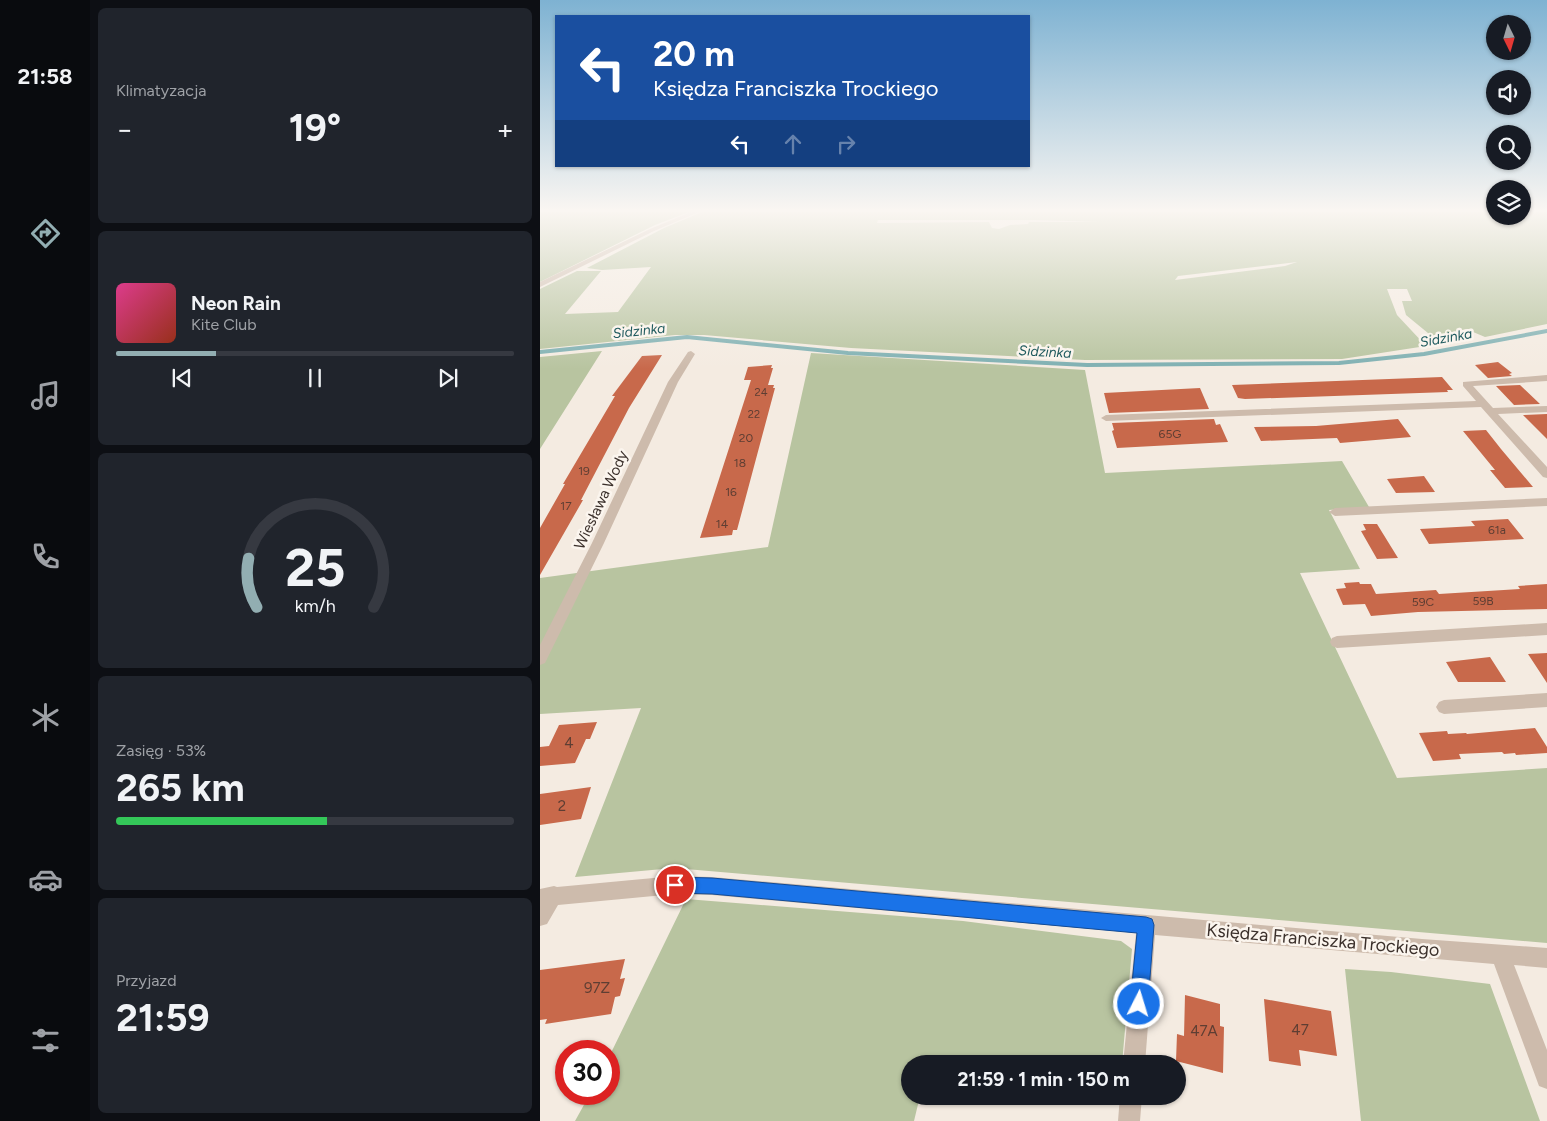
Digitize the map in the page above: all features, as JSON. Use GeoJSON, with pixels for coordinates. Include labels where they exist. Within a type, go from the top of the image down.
{"type":"FeatureCollection","features":[{"type":"Feature","properties":{"kind":"street"},"geometry":{"type":"LineString","coordinates":[[540,285],[583,264]]}},
{"type":"Feature","properties":{"kind":"street","name":"Wiesława Wody"},"geometry":{"type":"LineString","coordinates":[[540,659],[598,543],[673,382],[691,354]]}},
{"type":"Feature","properties":{"kind":"street"},"geometry":{"type":"LineString","coordinates":[[1547,378],[1466,384],[1547,474]]}},
{"type":"Feature","properties":{"kind":"street"},"geometry":{"type":"LineString","coordinates":[[1106,418],[1486,408],[1547,409]]}},
{"type":"Feature","properties":{"kind":"street"},"geometry":{"type":"LineString","coordinates":[[1335,512],[1547,502]]}},
{"type":"Feature","properties":{"kind":"street"},"geometry":{"type":"LineString","coordinates":[[1337,642],[1547,629]]}},
{"type":"Feature","properties":{"kind":"street"},"geometry":{"type":"LineString","coordinates":[[1444,707],[1547,700]]}},
{"type":"Feature","properties":{"kind":"street","name":"Księdza Franciszka Trockiego"},"geometry":{"type":"LineString","coordinates":[[547,896],[675,885],[712,886],[1422,949],[1547,958]]}},
{"type":"Feature","properties":{"kind":"street"},"geometry":{"type":"LineString","coordinates":[[540,917],[547,896]]}},
{"type":"Feature","properties":{"kind":"street"},"geometry":{"type":"LineString","coordinates":[[1135,1055],[1146,925]]}},
{"type":"Feature","properties":{"kind":"street"},"geometry":{"type":"LineString","coordinates":[[1500,954],[1547,1078]]}},
{"type":"Feature","properties":{"kind":"street"},"geometry":{"type":"LineString","coordinates":[[1129,1121],[1130,1105]]}},
{"type":"Feature","properties":{"kind":"green space"},"geometry":{"type":"Polygon","coordinates":[[[540,264],[576,264],[540,282],[540,264]]]}},
{"type":"Feature","properties":{"kind":"green space"},"geometry":{"type":"Polygon","coordinates":[[[594,264],[1277,264],[1178,276],[1175,280],[1290,264],[1547,264],[1547,324],[1485,337],[1466,329],[1434,338],[1406,315],[1402,301],[1412,301],[1407,289],[1387,289],[1397,315],[1426,346],[1342,359],[1085,360],[851,348],[704,335],[675,335],[540,349],[540,289],[577,271],[601,271],[565,314],[618,312],[651,267],[602,270],[587,268],[594,264]]]}},
{"type":"Feature","properties":{"kind":"green space"},"geometry":{"type":"Polygon","coordinates":[[[602,351],[540,449],[540,357],[602,351]]]}},
{"type":"Feature","properties":{"kind":"green space"},"geometry":{"type":"Polygon","coordinates":[[[811,353],[1085,370],[1105,473],[1342,461],[1369,507],[1329,510],[1360,569],[1300,573],[1397,778],[1547,768],[1547,943],[674,868],[575,877],[641,708],[540,714],[540,578],[768,547],[811,353]]]}},
{"type":"Feature","properties":{"kind":"green space"},"geometry":{"type":"Polygon","coordinates":[[[686,899],[963,921],[1121,941],[1132,949],[1123,1055],[901,1055],[901,1105],[918,1105],[914,1121],[575,1121],[584,1105],[620,1105],[620,1040],[617,1040],[686,899]]]}},
{"type":"Feature","properties":{"kind":"green space"},"geometry":{"type":"Polygon","coordinates":[[[1345,969],[1391,972],[1490,984],[1540,1121],[1361,1121],[1345,969]]]}},
{"type":"Feature","properties":{"kind":"building"},"geometry":{"type":"Polygon","coordinates":[[[662,355],[629,408],[581,500],[583,500],[540,575],[540,528],[565,484],[563,484],[615,396],[612,396],[642,356],[662,355]]]}},
{"type":"Feature","properties":{"kind":"building"},"geometry":{"type":"Polygon","coordinates":[[[1498,362],[1512,373],[1509,374],[1512,376],[1488,378],[1475,365],[1498,362]]]}},
{"type":"Feature","properties":{"kind":"building"},"geometry":{"type":"Polygon","coordinates":[[[772,365],[771,368],[773,368],[768,385],[774,385],[773,388],[775,388],[737,530],[733,530],[732,535],[700,538],[751,380],[744,380],[748,367],[772,365]]]}},
{"type":"Feature","properties":{"kind":"building"},"geometry":{"type":"Polygon","coordinates":[[[1442,377],[1453,390],[1447,390],[1448,392],[1245,399],[1238,398],[1232,385],[1442,377]]]}},
{"type":"Feature","properties":{"kind":"building"},"geometry":{"type":"Polygon","coordinates":[[[1520,385],[1540,404],[1514,405],[1496,386],[1520,385]]]}},
{"type":"Feature","properties":{"kind":"building"},"geometry":{"type":"Polygon","coordinates":[[[1200,388],[1209,409],[1109,413],[1104,393],[1200,388]]]}},
{"type":"Feature","properties":{"kind":"building"},"geometry":{"type":"Polygon","coordinates":[[[1547,414],[1547,439],[1523,415],[1547,414]]]}},
{"type":"Feature","properties":{"kind":"building"},"geometry":{"type":"Polygon","coordinates":[[[1214,419],[1216,425],[1220,424],[1228,442],[1117,448],[1112,431],[1114,430],[1112,423],[1214,419]]]}},
{"type":"Feature","properties":{"kind":"building"},"geometry":{"type":"Polygon","coordinates":[[[1398,419],[1411,437],[1340,443],[1337,438],[1261,441],[1254,427],[1316,426],[1398,419]]]}},
{"type":"Feature","properties":{"kind":"building"},"geometry":{"type":"Polygon","coordinates":[[[1486,430],[1533,487],[1505,488],[1490,470],[1495,470],[1463,431],[1486,430]]]}},
{"type":"Feature","properties":{"kind":"building"},"geometry":{"type":"Polygon","coordinates":[[[1424,476],[1435,492],[1396,493],[1387,479],[1424,476]]]}},
{"type":"Feature","properties":{"kind":"building"},"geometry":{"type":"Polygon","coordinates":[[[1508,519],[1524,539],[1429,544],[1420,529],[1475,526],[1471,521],[1508,519]]]}},
{"type":"Feature","properties":{"kind":"building"},"geometry":{"type":"Polygon","coordinates":[[[1363,524],[1377,524],[1398,558],[1377,559],[1361,531],[1366,530],[1363,524]]]}},
{"type":"Feature","properties":{"kind":"building"},"geometry":{"type":"Polygon","coordinates":[[[1359,582],[1360,584],[1371,584],[1376,594],[1436,590],[1439,594],[1520,589],[1518,586],[1547,584],[1547,609],[1418,612],[1371,616],[1365,604],[1343,605],[1336,589],[1346,588],[1344,583],[1359,582]]]}},
{"type":"Feature","properties":{"kind":"building"},"geometry":{"type":"Polygon","coordinates":[[[1547,653],[1547,683],[1528,654],[1547,653]]]}},
{"type":"Feature","properties":{"kind":"building"},"geometry":{"type":"Polygon","coordinates":[[[1490,657],[1506,682],[1458,682],[1446,662],[1490,657]]]}},
{"type":"Feature","properties":{"kind":"building"},"geometry":{"type":"Polygon","coordinates":[[[597,722],[590,739],[586,739],[575,763],[540,766],[540,747],[549,746],[559,725],[597,722]]]}},
{"type":"Feature","properties":{"kind":"building"},"geometry":{"type":"Polygon","coordinates":[[[1535,728],[1547,747],[1547,753],[1516,755],[1515,753],[1504,754],[1502,752],[1459,754],[1461,759],[1433,761],[1419,733],[1447,731],[1448,734],[1467,734],[1535,728]]]}},
{"type":"Feature","properties":{"kind":"building"},"geometry":{"type":"Polygon","coordinates":[[[591,787],[581,819],[540,825],[540,794],[591,787]]]}},
{"type":"Feature","properties":{"kind":"building"},"geometry":{"type":"Polygon","coordinates":[[[625,959],[620,979],[625,978],[620,996],[615,997],[611,1014],[545,1024],[547,1019],[540,1020],[540,970],[625,959]]]}},
{"type":"Feature","properties":{"kind":"building"},"geometry":{"type":"Polygon","coordinates":[[[1185,995],[1220,1004],[1220,1026],[1224,1027],[1223,1073],[1186,1064],[1186,1055],[1176,1055],[1177,1034],[1184,1036],[1185,995]]]}},
{"type":"Feature","properties":{"kind":"building"},"geometry":{"type":"Polygon","coordinates":[[[1264,999],[1331,1011],[1337,1056],[1299,1050],[1301,1066],[1269,1061],[1264,999]]]}},
{"type":"Feature","properties":{"kind":"waterway","name":"Sidzinka"},"geometry":{"type":"LineString","coordinates":[[540,352],[687,337],[848,353],[1087,365],[1339,363],[1424,354],[1547,331]]}},
{"type":"Feature","properties":{"kind":"route"},"geometry":{"type":"LineString","coordinates":[[675,885],[712,886],[1146,925],[1139,1004]]}}]}
